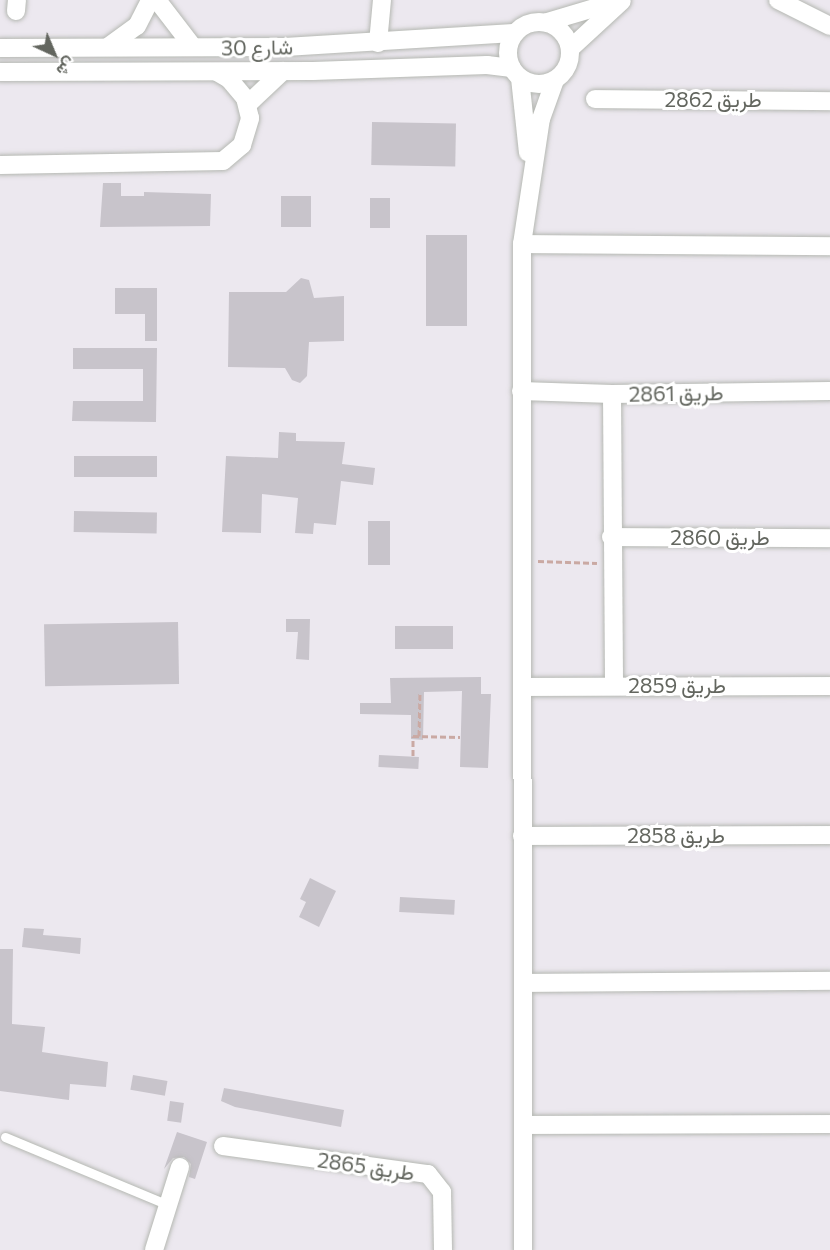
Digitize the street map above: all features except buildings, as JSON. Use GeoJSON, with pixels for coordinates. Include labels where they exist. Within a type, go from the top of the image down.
{"type":"FeatureCollection","features":[{"type":"Feature","properties":{"kind":"street"},"geometry":{"type":"LineString","coordinates":[[109,46],[137,26],[150,0]]}},
{"type":"Feature","properties":{"kind":"street"},"geometry":{"type":"LineString","coordinates":[[157,0],[193,47]]}},
{"type":"Feature","properties":{"kind":"street"},"geometry":{"type":"LineString","coordinates":[[378,43],[382,0]]}},
{"type":"Feature","properties":{"kind":"street","name":"شارع 30"},"geometry":{"type":"LineString","coordinates":[[0,48],[378,43],[514,33],[524,25],[548,22],[622,0]]}},
{"type":"Feature","properties":{"kind":"street","name":"شارع 30"},"geometry":{"type":"LineString","coordinates":[[0,72],[283,72],[487,65],[543,84],[555,80],[570,61],[571,48],[622,0]]}},
{"type":"Feature","properties":{"kind":"street"},"geometry":{"type":"LineString","coordinates":[[778,0],[830,26]]}},
{"type":"Feature","properties":{"kind":"street"},"geometry":{"type":"LineString","coordinates":[[548,22],[567,37],[571,48]]}},
{"type":"Feature","properties":{"kind":"street"},"geometry":{"type":"LineString","coordinates":[[514,33],[509,45],[516,73],[530,172]]}},
{"type":"Feature","properties":{"kind":"street"},"geometry":{"type":"LineString","coordinates":[[0,165],[215,163],[231,157],[242,145],[248,132],[248,104],[229,79],[217,72]]}},
{"type":"Feature","properties":{"kind":"street"},"geometry":{"type":"LineString","coordinates":[[248,104],[283,72]]}},
{"type":"Feature","properties":{"kind":"street"},"geometry":{"type":"LineString","coordinates":[[523,1250],[522,244],[530,172],[540,119],[555,80]]}},
{"type":"Feature","properties":{"kind":"street","name":"طريق 2862"},"geometry":{"type":"LineString","coordinates":[[596,99],[830,101]]}},
{"type":"Feature","properties":{"kind":"street"},"geometry":{"type":"LineString","coordinates":[[522,244],[830,246]]}},
{"type":"Feature","properties":{"kind":"street","name":"طريق 2861"},"geometry":{"type":"LineString","coordinates":[[521,391],[612,394],[830,391]]}},
{"type":"Feature","properties":{"kind":"street"},"geometry":{"type":"LineString","coordinates":[[612,394],[610,537],[614,685]]}},
{"type":"Feature","properties":{"kind":"street","name":"طريق 2860"},"geometry":{"type":"LineString","coordinates":[[610,537],[830,537]]}},
{"type":"Feature","properties":{"kind":"street","name":"طريق 2859"},"geometry":{"type":"LineString","coordinates":[[524,687],[830,686]]}},
{"type":"Feature","properties":{"kind":"street","name":"طريق 2858"},"geometry":{"type":"LineString","coordinates":[[522,836],[830,835]]}},
{"type":"Feature","properties":{"kind":"street"},"geometry":{"type":"LineString","coordinates":[[524,983],[830,981]]}},
{"type":"Feature","properties":{"kind":"street"},"geometry":{"type":"LineString","coordinates":[[524,1125],[830,1124]]}},
{"type":"Feature","properties":{"kind":"street","name":"طريق 2865"},"geometry":{"type":"LineString","coordinates":[[223,1146],[428,1174],[442,1192],[443,1250]]}},
{"type":"Feature","properties":{"kind":"street"},"geometry":{"type":"LineString","coordinates":[[154,1250],[166,1204],[180,1167]]}},
{"type":"Feature","properties":{"kind":"lane"},"geometry":{"type":"LineString","coordinates":[[5,1137],[166,1204]]}},
{"type":"Feature","properties":{"kind":"path"},"geometry":{"type":"LineString","coordinates":[[523,560],[611,564]]}},
{"type":"Feature","properties":{"kind":"path"},"geometry":{"type":"LineString","coordinates":[[419,736],[420,692]]}},
{"type":"Feature","properties":{"kind":"path"},"geometry":{"type":"LineString","coordinates":[[413,756],[413,736],[460,737]]}}]}
